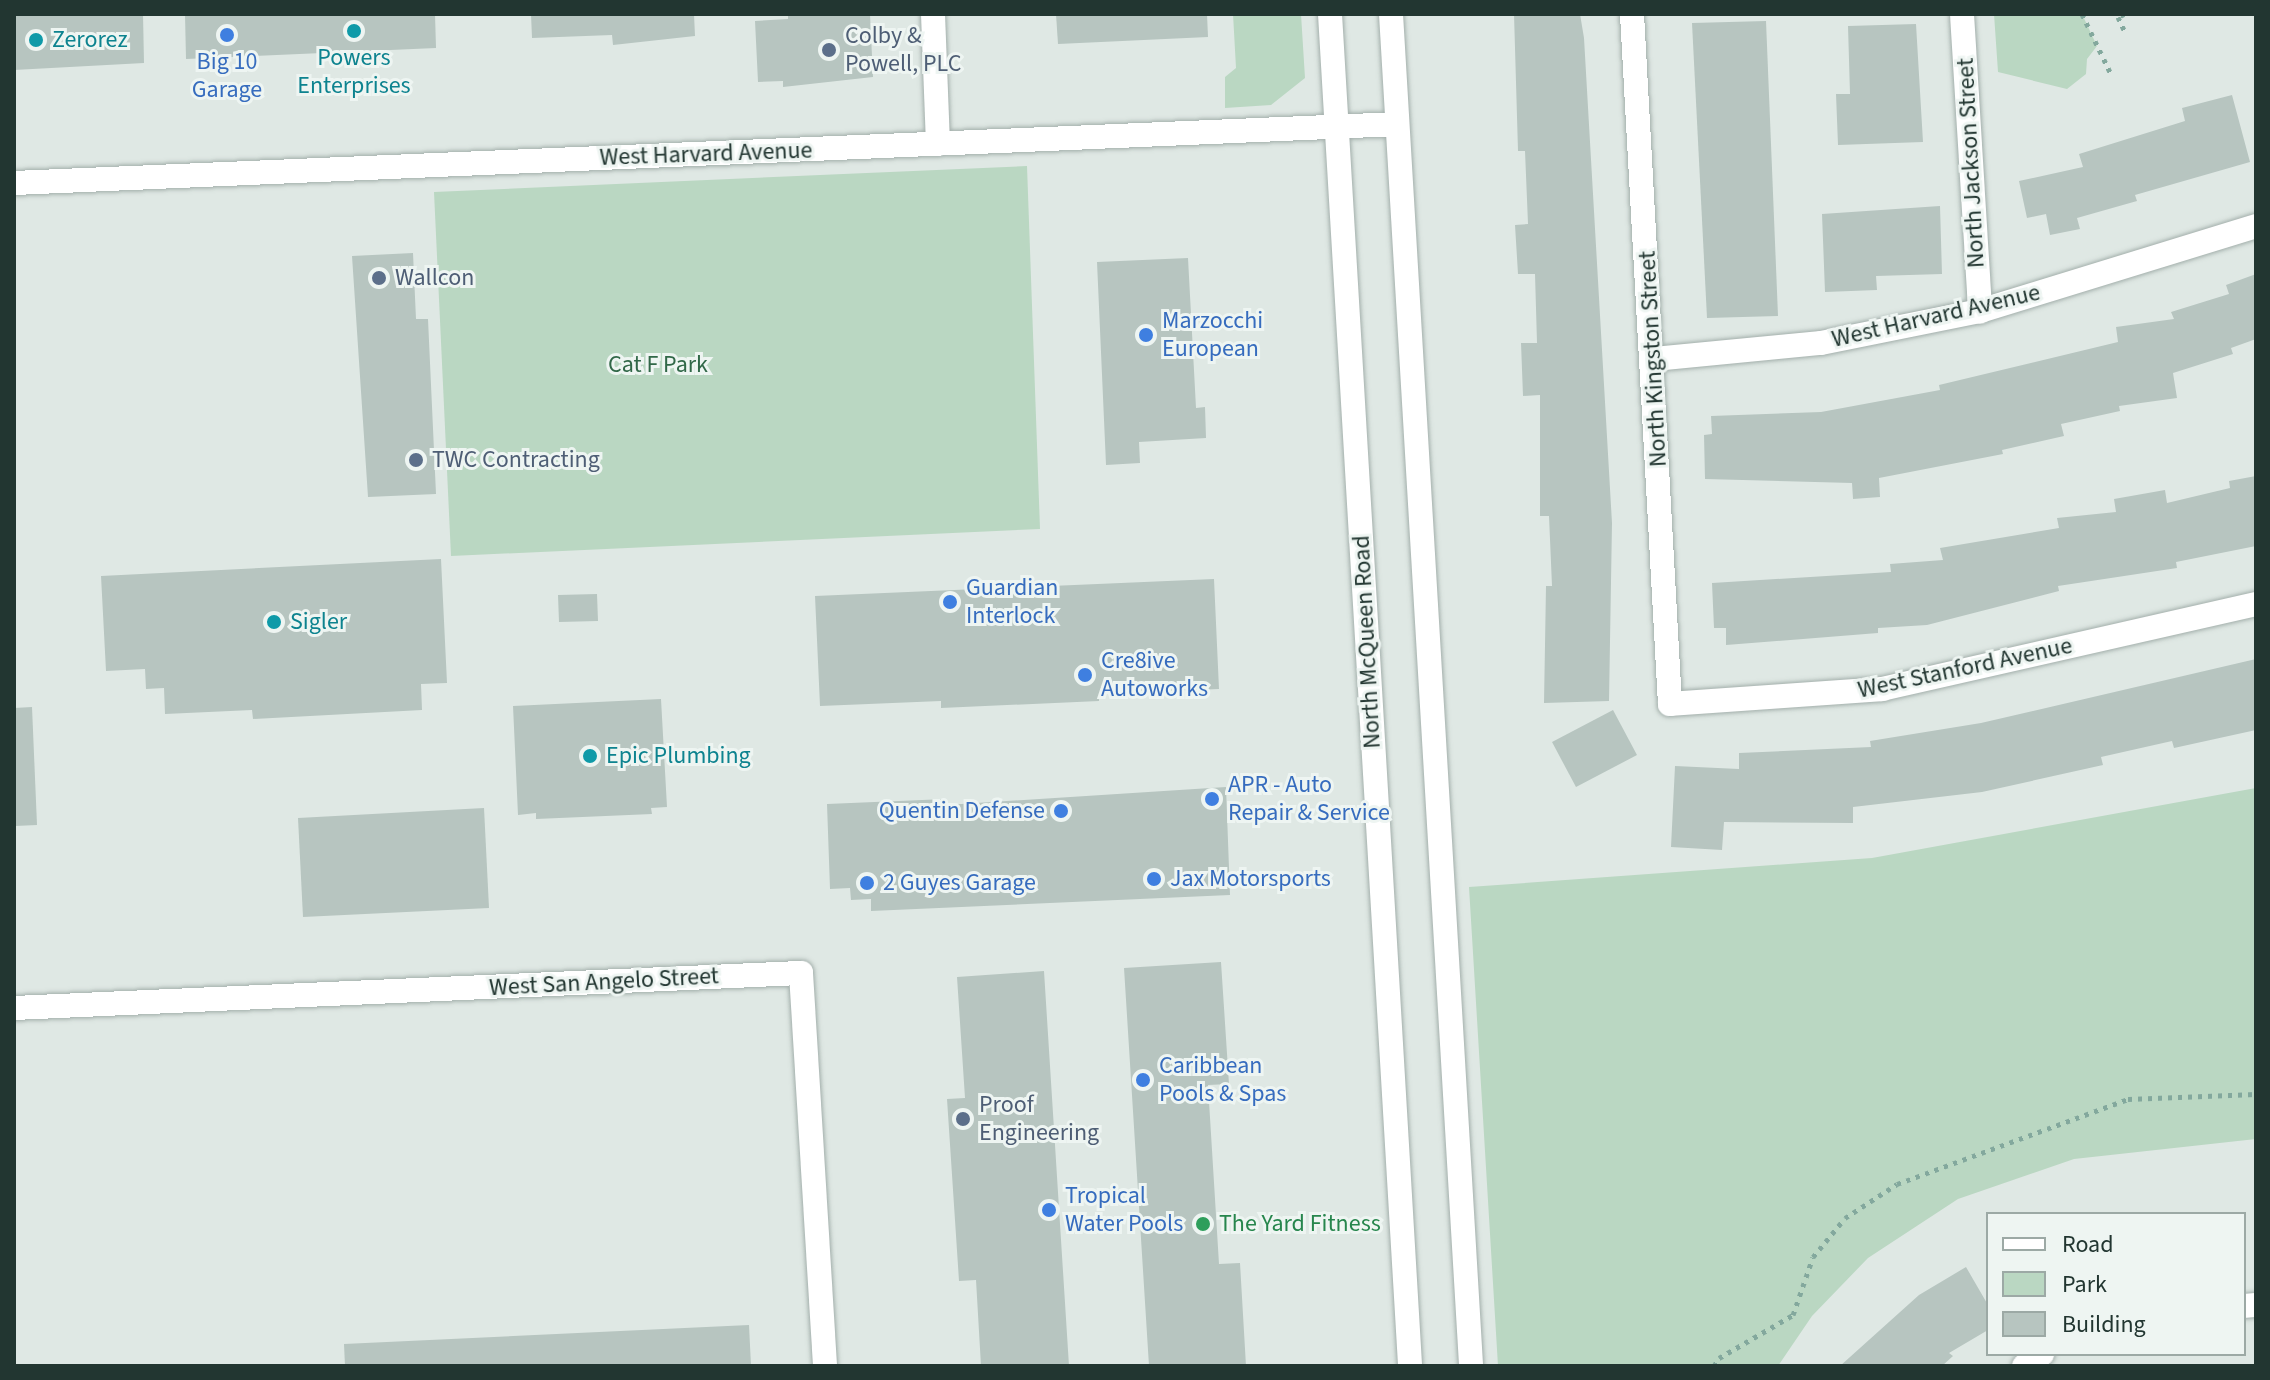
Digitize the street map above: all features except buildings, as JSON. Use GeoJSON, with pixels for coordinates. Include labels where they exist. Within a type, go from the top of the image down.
{"type":"FeatureCollection","features":[{"type":"Feature","properties":{"kind":"street"},"geometry":{"type":"LineString","coordinates":[[933,14],[938,144]]}},
{"type":"Feature","properties":{"kind":"street","name":"North McQueen Road"},"geometry":{"type":"LineString","coordinates":[[1330,14],[1410,1366]]}},
{"type":"Feature","properties":{"kind":"street"},"geometry":{"type":"LineString","coordinates":[[1391,14],[1471,1366]]}},
{"type":"Feature","properties":{"kind":"street","name":"North Kingston Street"},"geometry":{"type":"LineString","coordinates":[[1632,14],[1654,359],[1670,704]]}},
{"type":"Feature","properties":{"kind":"street","name":"North Jackson Street"},"geometry":{"type":"LineString","coordinates":[[1962,14],[1980,311]]}},
{"type":"Feature","properties":{"kind":"street","name":"West Harvard Avenue"},"geometry":{"type":"LineString","coordinates":[[14,183],[1397,124]]}},
{"type":"Feature","properties":{"kind":"street","name":"West Harvard Avenue"},"geometry":{"type":"LineString","coordinates":[[1654,359],[1821,343],[1980,311],[2256,226]]}},
{"type":"Feature","properties":{"kind":"street","name":"West Stanford Avenue"},"geometry":{"type":"LineString","coordinates":[[1670,704],[1882,689],[2256,604]]}},
{"type":"Feature","properties":{"kind":"street","name":"West San Angelo Street"},"geometry":{"type":"LineString","coordinates":[[14,1008],[801,973],[825,1366]]}},
{"type":"Feature","properties":{"kind":"path"},"geometry":{"type":"LineString","coordinates":[[2082,14],[2111,74]]}},
{"type":"Feature","properties":{"kind":"path"},"geometry":{"type":"LineString","coordinates":[[2124,14],[2118,17],[2126,34]]}},
{"type":"Feature","properties":{"kind":"path"},"geometry":{"type":"LineString","coordinates":[[1714,1366],[1719,1358],[1793,1315],[1813,1257],[1845,1218],[1897,1184],[2128,1099],[2256,1094]]}},
{"type":"Feature","properties":{"kind":"green space"},"geometry":{"type":"Polygon","coordinates":[[[1233,14],[1301,14],[1305,78],[1271,105],[1225,108],[1225,77],[1236,68],[1233,14]]]}},
{"type":"Feature","properties":{"kind":"green space"},"geometry":{"type":"Polygon","coordinates":[[[1994,14],[2082,14],[2097,46],[2087,59],[2086,74],[2067,89],[1998,72],[1994,14]]]}},
{"type":"Feature","properties":{"kind":"green space","name":"Cat F Park"},"geometry":{"type":"Polygon","coordinates":[[[1027,166],[1040,529],[451,556],[434,192],[1027,166]]]}},
{"type":"Feature","properties":{"kind":"green space"},"geometry":{"type":"Polygon","coordinates":[[[2256,788],[2256,1139],[2074,1159],[1958,1199],[1868,1258],[1812,1316],[1778,1366],[1498,1366],[1469,887],[1872,858],[2256,788]]]}},
{"type":"Feature","properties":{"kind":"place","name":"Powers Enterprises"},"geometry":{"type":"Point","coordinates":[354,31]}},
{"type":"Feature","properties":{"kind":"place","name":"Big 10 Garage"},"geometry":{"type":"Point","coordinates":[227,35]}},
{"type":"Feature","properties":{"kind":"place","name":"Zerorez"},"geometry":{"type":"Point","coordinates":[36,40]}},
{"type":"Feature","properties":{"kind":"place","name":"Colby & Powell, PLC"},"geometry":{"type":"Point","coordinates":[829,50]}},
{"type":"Feature","properties":{"kind":"place","name":"Wallcon"},"geometry":{"type":"Point","coordinates":[379,278]}},
{"type":"Feature","properties":{"kind":"place","name":"Marzocchi European"},"geometry":{"type":"Point","coordinates":[1146,335]}},
{"type":"Feature","properties":{"kind":"place","name":"TWC Contracting"},"geometry":{"type":"Point","coordinates":[416,460]}},
{"type":"Feature","properties":{"kind":"place","name":"Guardian Interlock"},"geometry":{"type":"Point","coordinates":[950,602]}},
{"type":"Feature","properties":{"kind":"place","name":"Sigler"},"geometry":{"type":"Point","coordinates":[274,622]}},
{"type":"Feature","properties":{"kind":"place","name":"Cre8ive Autoworks"},"geometry":{"type":"Point","coordinates":[1085,675]}},
{"type":"Feature","properties":{"kind":"place","name":"Epic Plumbing"},"geometry":{"type":"Point","coordinates":[590,756]}},
{"type":"Feature","properties":{"kind":"place","name":"APR - Auto Repair & Service"},"geometry":{"type":"Point","coordinates":[1212,799]}},
{"type":"Feature","properties":{"kind":"place","name":"Quentin Defense"},"geometry":{"type":"Point","coordinates":[1061,811]}},
{"type":"Feature","properties":{"kind":"place","name":"Jax Motorsports"},"geometry":{"type":"Point","coordinates":[1154,879]}},
{"type":"Feature","properties":{"kind":"place","name":"2 Guyes Garage"},"geometry":{"type":"Point","coordinates":[867,883]}},
{"type":"Feature","properties":{"kind":"place","name":"Caribbean Pools & Spas"},"geometry":{"type":"Point","coordinates":[1143,1080]}},
{"type":"Feature","properties":{"kind":"place","name":"Proof Engineering"},"geometry":{"type":"Point","coordinates":[963,1119]}},
{"type":"Feature","properties":{"kind":"place","name":"Tropical Water Pools"},"geometry":{"type":"Point","coordinates":[1049,1210]}},
{"type":"Feature","properties":{"kind":"place","name":"The Yard Fitness"},"geometry":{"type":"Point","coordinates":[1203,1224]}}]}
